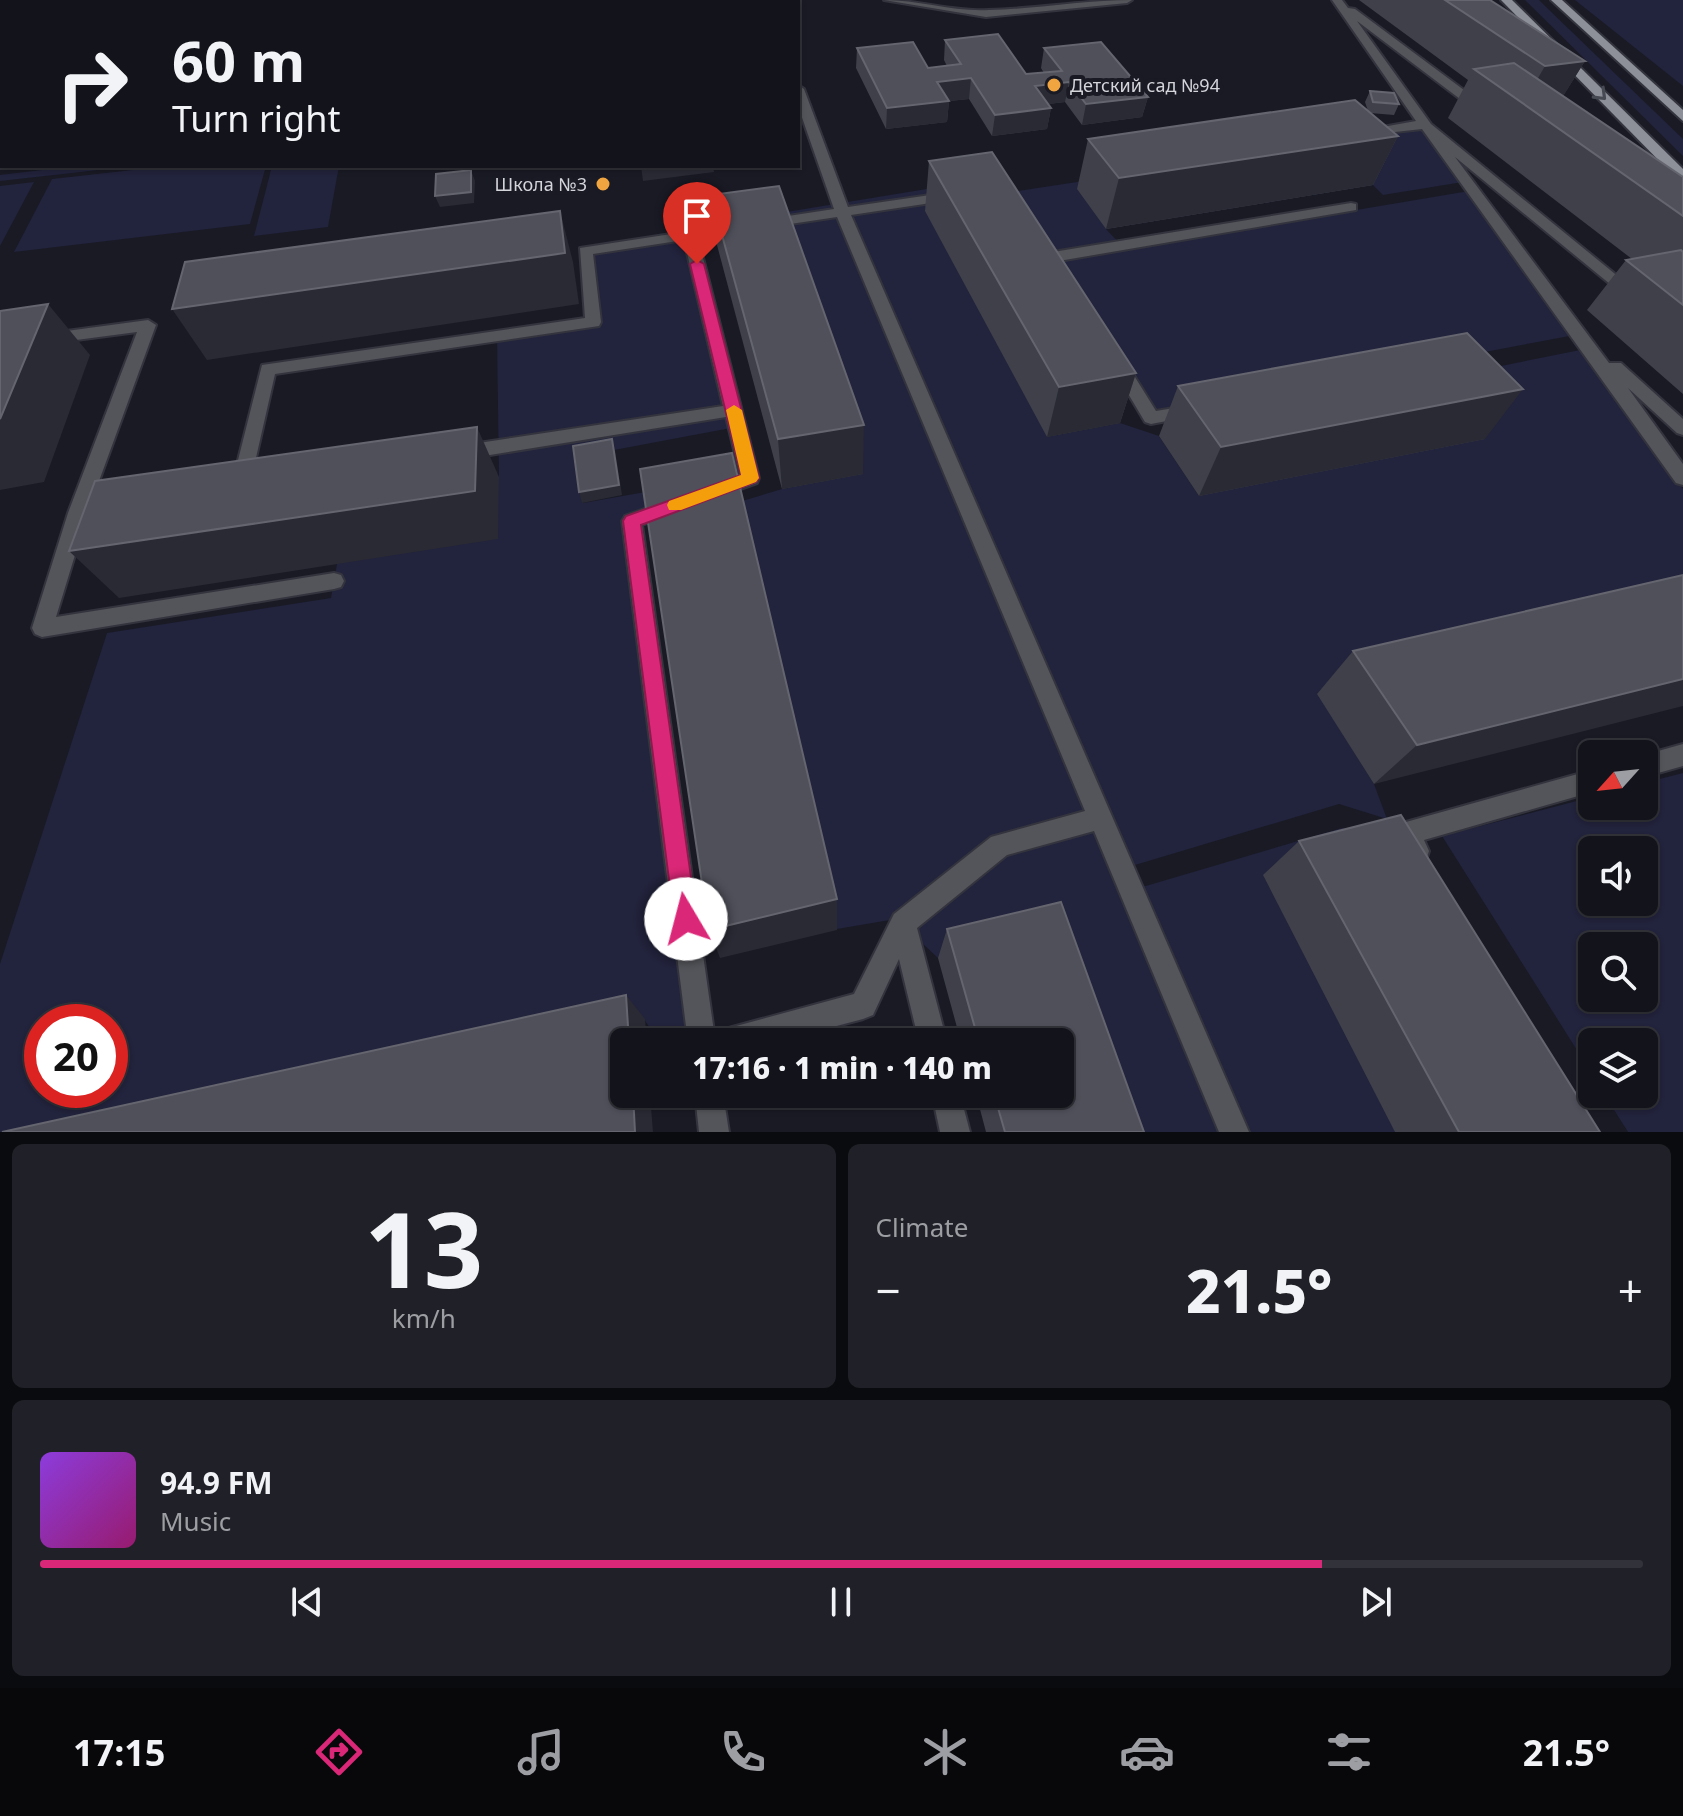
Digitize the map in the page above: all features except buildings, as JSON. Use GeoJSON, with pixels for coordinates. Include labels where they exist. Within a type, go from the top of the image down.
{"type":"FeatureCollection","features":[{"type":"Feature","properties":{"kind":"main road"},"geometry":{"type":"LineString","coordinates":[[1506,0],[1683,177]]}},
{"type":"Feature","properties":{"kind":"main road"},"geometry":{"type":"LineString","coordinates":[[1556,0],[1683,117]]}},
{"type":"Feature","properties":{"kind":"lane"},"geometry":{"type":"LineString","coordinates":[[889,0],[986,14],[1127,0]]}},
{"type":"Feature","properties":{"kind":"lane"},"geometry":{"type":"LineString","coordinates":[[1338,1],[1468,99]]}},
{"type":"Feature","properties":{"kind":"lane"},"geometry":{"type":"LineString","coordinates":[[1338,1],[1423,124],[1586,340],[1683,478]]}},
{"type":"Feature","properties":{"kind":"lane"},"geometry":{"type":"LineString","coordinates":[[800,95],[842,211],[1234,1132]]}},
{"type":"Feature","properties":{"kind":"lane"},"geometry":{"type":"LineString","coordinates":[[1382,131],[1423,124],[1615,281]]}},
{"type":"Feature","properties":{"kind":"lane"},"geometry":{"type":"LineString","coordinates":[[240,488],[268,369],[593,322],[585,251],[965,194]]}},
{"type":"Feature","properties":{"kind":"lane"},"geometry":{"type":"LineString","coordinates":[[1053,257],[1351,207]]}},
{"type":"Feature","properties":{"kind":"lane"},"geometry":{"type":"LineString","coordinates":[[690,235],[750,478],[632,521],[700,1028]]}},
{"type":"Feature","properties":{"kind":"lane"},"geometry":{"type":"LineString","coordinates":[[0,345],[148,325],[78,513],[42,628],[334,581]]}},
{"type":"Feature","properties":{"kind":"lane"},"geometry":{"type":"LineString","coordinates":[[1586,340],[1683,429]]}},
{"type":"Feature","properties":{"kind":"lane"},"geometry":{"type":"LineString","coordinates":[[1107,345],[1151,418],[1213,408]]}},
{"type":"Feature","properties":{"kind":"lane"},"geometry":{"type":"LineString","coordinates":[[439,456],[734,410]]}},
{"type":"Feature","properties":{"kind":"lane"},"geometry":{"type":"LineString","coordinates":[[78,513],[122,506]]}},
{"type":"Feature","properties":{"kind":"lane"},"geometry":{"type":"LineString","coordinates":[[1658,762],[1683,755]]}},
{"type":"Feature","properties":{"kind":"lane"},"geometry":{"type":"LineString","coordinates":[[1431,874],[1406,834],[1578,785]]}},
{"type":"Feature","properties":{"kind":"lane"},"geometry":{"type":"LineString","coordinates":[[777,1028],[863,1005],[903,923],[1000,845],[1101,818]]}},
{"type":"Feature","properties":{"kind":"lane"},"geometry":{"type":"LineString","coordinates":[[903,923],[929,1028]]}},
{"type":"Feature","properties":{"kind":"lane"},"geometry":{"type":"LineString","coordinates":[[711,1108],[714,1132]]}},
{"type":"Feature","properties":{"kind":"lane"},"geometry":{"type":"LineString","coordinates":[[949,1108],[955,1132]]}},
{"type":"Feature","properties":{"kind":"shaded area"},"geometry":{"type":"Polygon","coordinates":[[[1525,0],[1539,0],[1683,139],[1683,156],[1525,0]]]}},
{"type":"Feature","properties":{"kind":"shaded area"},"geometry":{"type":"Polygon","coordinates":[[[1575,0],[1683,0],[1683,86],[1575,0]]]}},
{"type":"Feature","properties":{"kind":"shaded area"},"geometry":{"type":"Polygon","coordinates":[[[1419,127],[1463,182],[1383,195],[1373,185],[1106,229],[1125,249],[1469,191],[1575,335],[1155,414],[1018,191],[1385,135],[1419,127]]]}},
{"type":"Feature","properties":{"kind":"shaded area"},"geometry":{"type":"Polygon","coordinates":[[[59,168],[116,168],[0,181],[0,175],[59,168]]]}},
{"type":"Feature","properties":{"kind":"shaded area"},"geometry":{"type":"Polygon","coordinates":[[[151,168],[265,168],[250,224],[14,252],[52,179],[151,168]]]}},
{"type":"Feature","properties":{"kind":"shaded area"},"geometry":{"type":"Polygon","coordinates":[[[271,168],[339,168],[328,227],[254,236],[271,168]]]}},
{"type":"Feature","properties":{"kind":"shaded area"},"geometry":{"type":"Polygon","coordinates":[[[1000,177],[1047,437],[1120,423],[1159,436],[1199,496],[1441,378],[1585,349],[1683,489],[1683,662],[1318,694],[1374,784],[1387,819],[1339,804],[1115,871],[1122,893],[1342,828],[1390,841],[1395,1132],[1111,1132],[1043,933],[938,958],[896,919],[837,929],[739,502],[782,489],[862,474],[774,214],[1000,177]]]}},
{"type":"Feature","properties":{"kind":"shaded area"},"geometry":{"type":"Polygon","coordinates":[[[34,182],[0,246],[0,186],[34,182]]]}},
{"type":"Feature","properties":{"kind":"shaded area"},"geometry":{"type":"Polygon","coordinates":[[[686,239],[731,428],[577,457],[583,503],[741,475],[624,518],[690,1028],[650,1028],[644,1019],[138,1132],[0,1132],[0,964],[107,633],[331,598],[337,564],[499,477],[497,339],[598,324],[590,254],[686,239]]]}},
{"type":"Feature","properties":{"kind":"shaded area"},"geometry":{"type":"Polygon","coordinates":[[[1683,773],[1683,1132],[1628,1132],[1613,1108],[1658,1108],[1658,1028],[1578,1028],[1578,1052],[1442,836],[1578,801],[1578,820],[1658,820],[1658,779],[1683,773]]]}},
{"type":"Feature","properties":{"kind":"slow traffic"},"geometry":{"type":"LineString","coordinates":[[675,505],[750,478],[734,410]]}},
{"type":"Feature","properties":{"kind":"place","name":"Детский сад №94"},"geometry":{"type":"Point","coordinates":[1054,85]}},
{"type":"Feature","properties":{"kind":"place","name":"Школа №3"},"geometry":{"type":"Point","coordinates":[603,184]}},
{"type":"Feature","properties":{"kind":"route"},"geometry":{"type":"LineString","coordinates":[[686,919],[632,521],[750,478],[697,264]]}}]}
